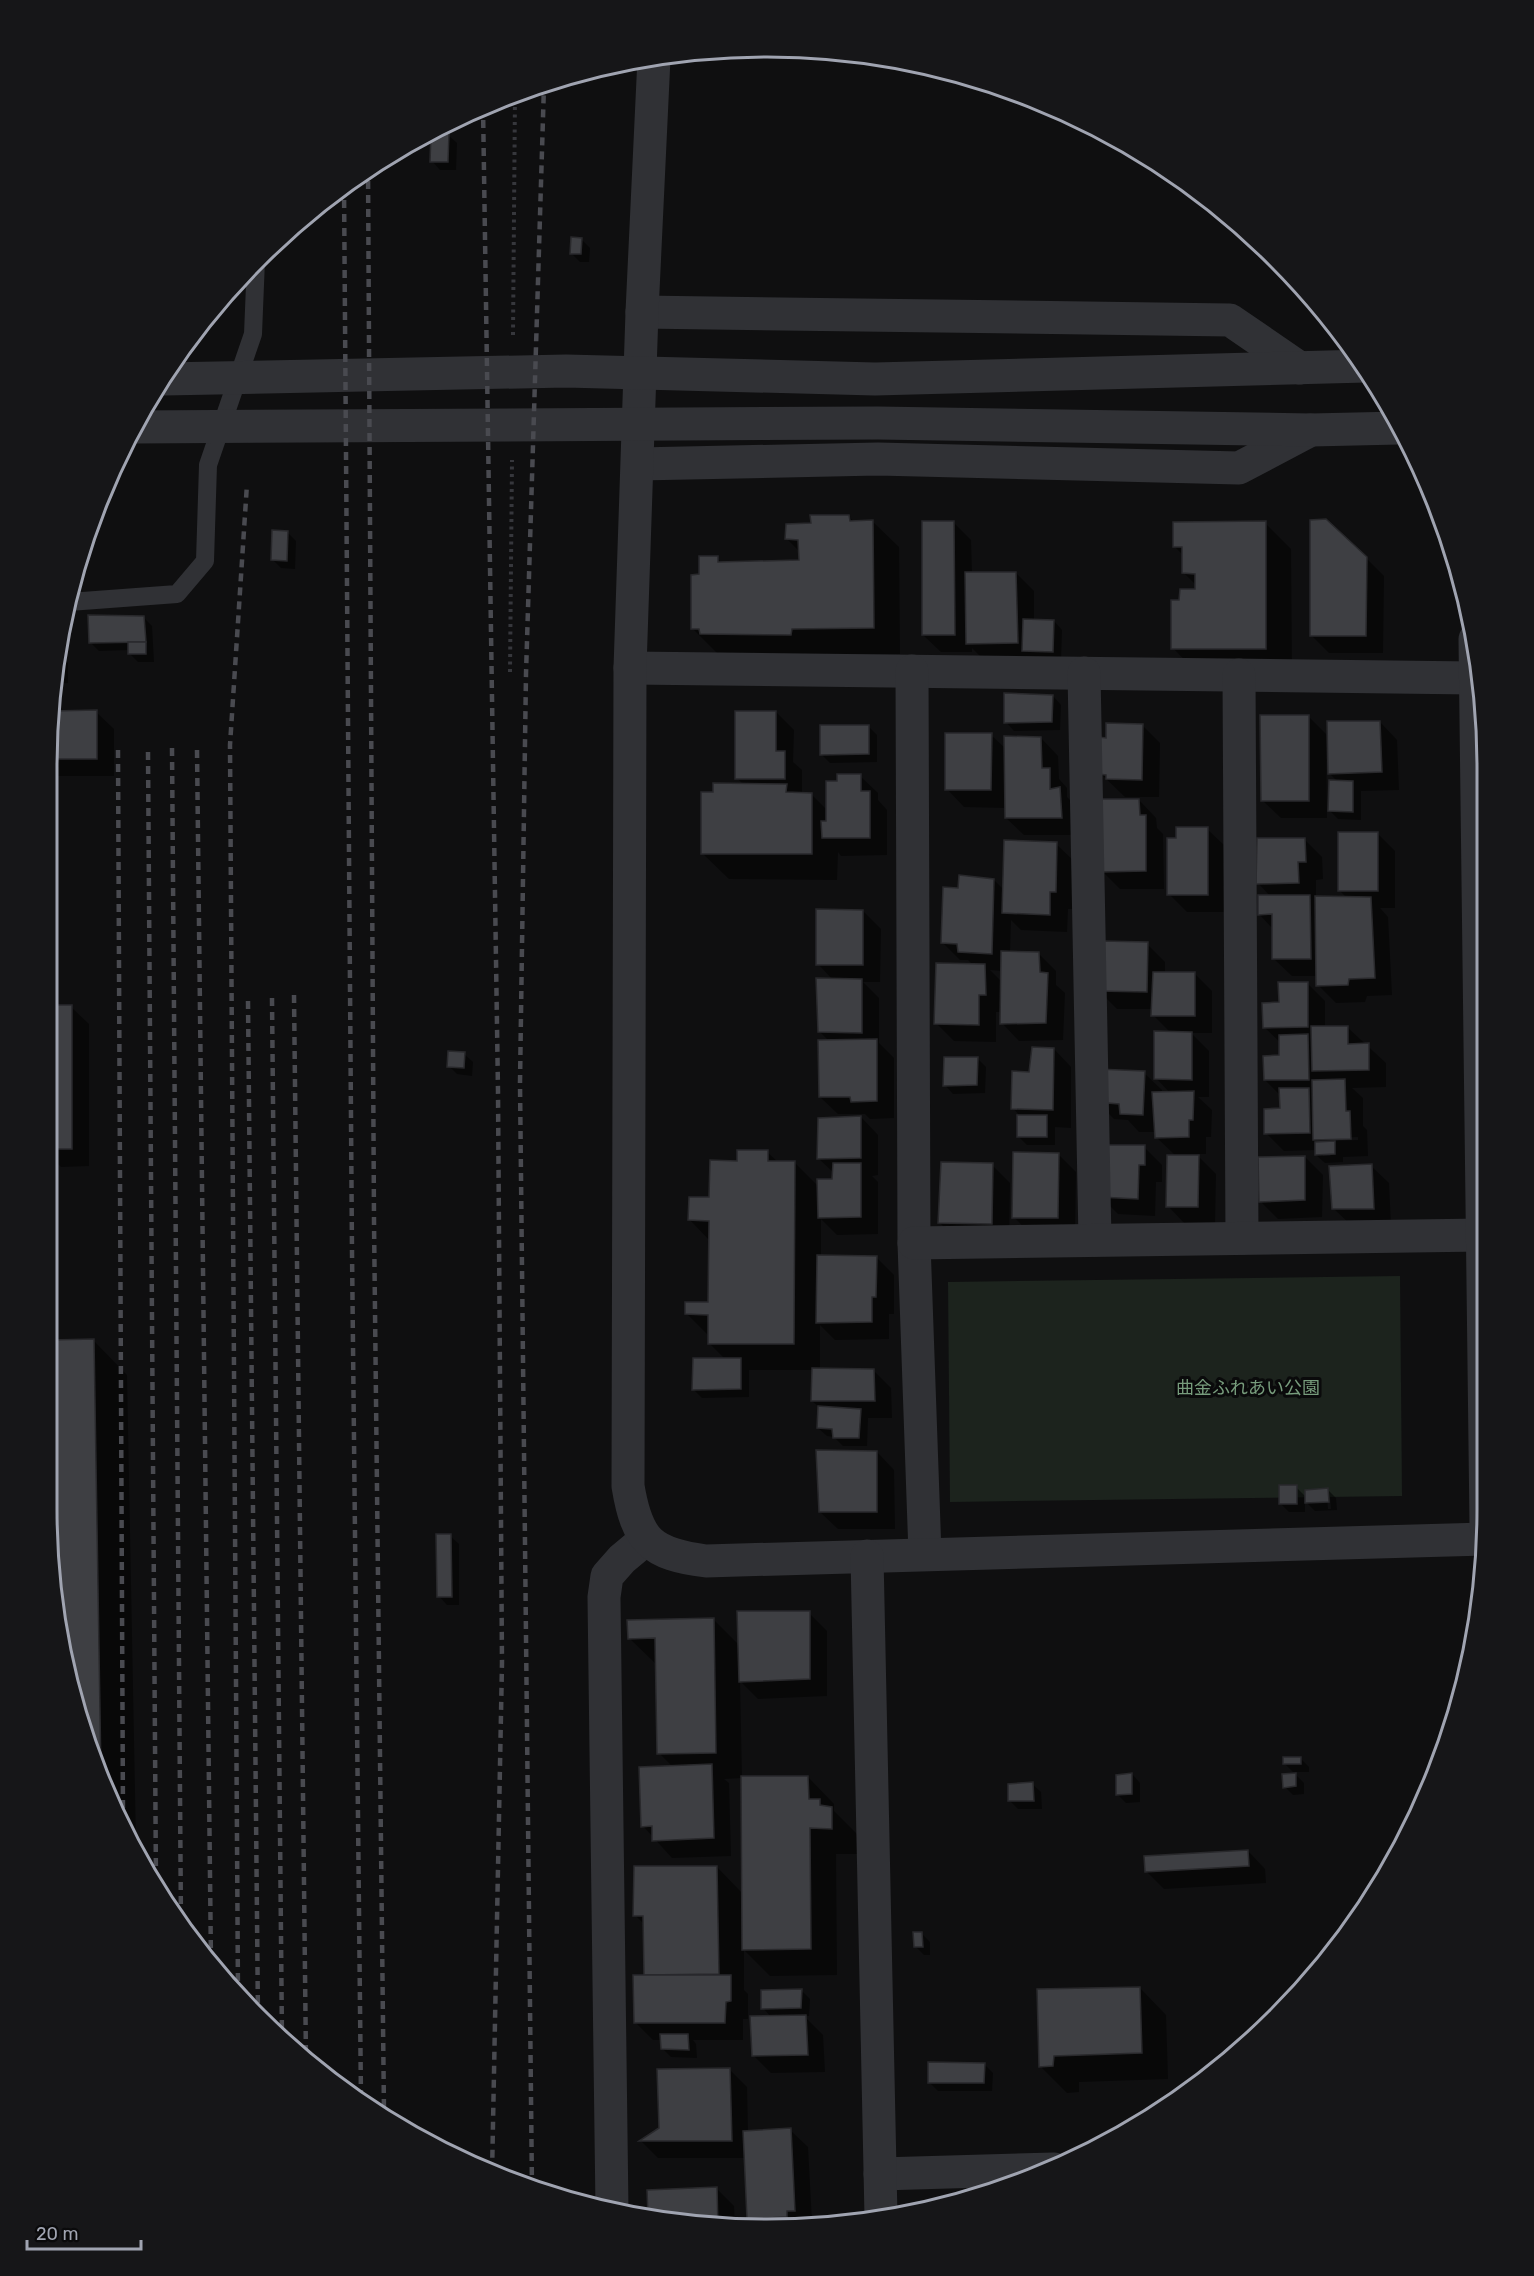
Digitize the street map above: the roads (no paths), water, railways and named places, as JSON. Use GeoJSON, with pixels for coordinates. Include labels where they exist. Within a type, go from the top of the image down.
{"type":"FeatureCollection","features":[{"type":"Feature","properties":{"kind":"street"},"geometry":{"type":"LineString","coordinates":[[654,67],[642,312],[630,668],[628,1486],[633,1515],[646,1539],[664,1552],[706,1561],[1476,1539]]}},
{"type":"Feature","properties":{"kind":"street"},"geometry":{"type":"LineString","coordinates":[[642,312],[1230,320],[1300,368]]}},
{"type":"Feature","properties":{"kind":"street"},"geometry":{"type":"LineString","coordinates":[[174,378],[566,371],[875,379],[1352,366]]}},
{"type":"Feature","properties":{"kind":"street"},"geometry":{"type":"LineString","coordinates":[[144,427],[878,423],[1311,430],[1391,428]]}},
{"type":"Feature","properties":{"kind":"street"},"geometry":{"type":"LineString","coordinates":[[638,464],[878,459],[1239,468],[1311,430]]}},
{"type":"Feature","properties":{"kind":"street"},"geometry":{"type":"LineString","coordinates":[[630,668],[1471,678]]}},
{"type":"Feature","properties":{"kind":"street"},"geometry":{"type":"LineString","coordinates":[[912,671],[914,1243],[925,1554]]}},
{"type":"Feature","properties":{"kind":"street"},"geometry":{"type":"LineString","coordinates":[[1084,673],[1095,1240]]}},
{"type":"Feature","properties":{"kind":"street"},"geometry":{"type":"LineString","coordinates":[[1239,675],[1242,1238]]}},
{"type":"Feature","properties":{"kind":"street"},"geometry":{"type":"LineString","coordinates":[[914,1243],[1477,1236]]}},
{"type":"Feature","properties":{"kind":"street"},"geometry":{"type":"LineString","coordinates":[[612,2201],[604,1598],[608,1576],[622,1559],[646,1539]]}},
{"type":"Feature","properties":{"kind":"street"},"geometry":{"type":"LineString","coordinates":[[867,1556],[881,2209]]}},
{"type":"Feature","properties":{"kind":"street"},"geometry":{"type":"LineString","coordinates":[[880,2174],[1026,2170]]}},
{"type":"Feature","properties":{"kind":"lane"},"geometry":{"type":"LineString","coordinates":[[77,601],[177,594],[205,561],[208,465],[253,334],[255,275]]}},
{"type":"Feature","properties":{"kind":"railway"},"geometry":{"type":"LineString","coordinates":[[532,2178],[520,1083],[526,674],[544,93]]}},
{"type":"Feature","properties":{"kind":"railway"},"geometry":{"type":"LineString","coordinates":[[483,116],[498,1091],[502,1663],[492,2164]]}},
{"type":"Feature","properties":{"kind":"railway"},"geometry":{"type":"LineString","coordinates":[[368,180],[374,1221],[384,2106]]}},
{"type":"Feature","properties":{"kind":"railway"},"geometry":{"type":"LineString","coordinates":[[344,198],[361,2090]]}},
{"type":"Feature","properties":{"kind":"railway"},"geometry":{"type":"LineString","coordinates":[[238,1982],[230,745],[247,484]]}},
{"type":"Feature","properties":{"kind":"railway"},"geometry":{"type":"LineString","coordinates":[[172,748],[181,1908]]}},
{"type":"Feature","properties":{"kind":"railway"},"geometry":{"type":"LineString","coordinates":[[118,750],[123,1807]]}},
{"type":"Feature","properties":{"kind":"railway"},"geometry":{"type":"LineString","coordinates":[[197,750],[211,1950]]}},
{"type":"Feature","properties":{"kind":"railway"},"geometry":{"type":"LineString","coordinates":[[148,752],[156,1870]]}},
{"type":"Feature","properties":{"kind":"railway"},"geometry":{"type":"LineString","coordinates":[[294,995],[306,2049]]}},
{"type":"Feature","properties":{"kind":"railway"},"geometry":{"type":"LineString","coordinates":[[272,998],[282,2027]]}},
{"type":"Feature","properties":{"kind":"railway"},"geometry":{"type":"LineString","coordinates":[[248,1001],[258,2003]]}},
{"type":"Feature","properties":{"kind":"park label","name":"曲金ふれあい公園"},"geometry":{"type":"Point","coordinates":[1248,1388]}}]}
